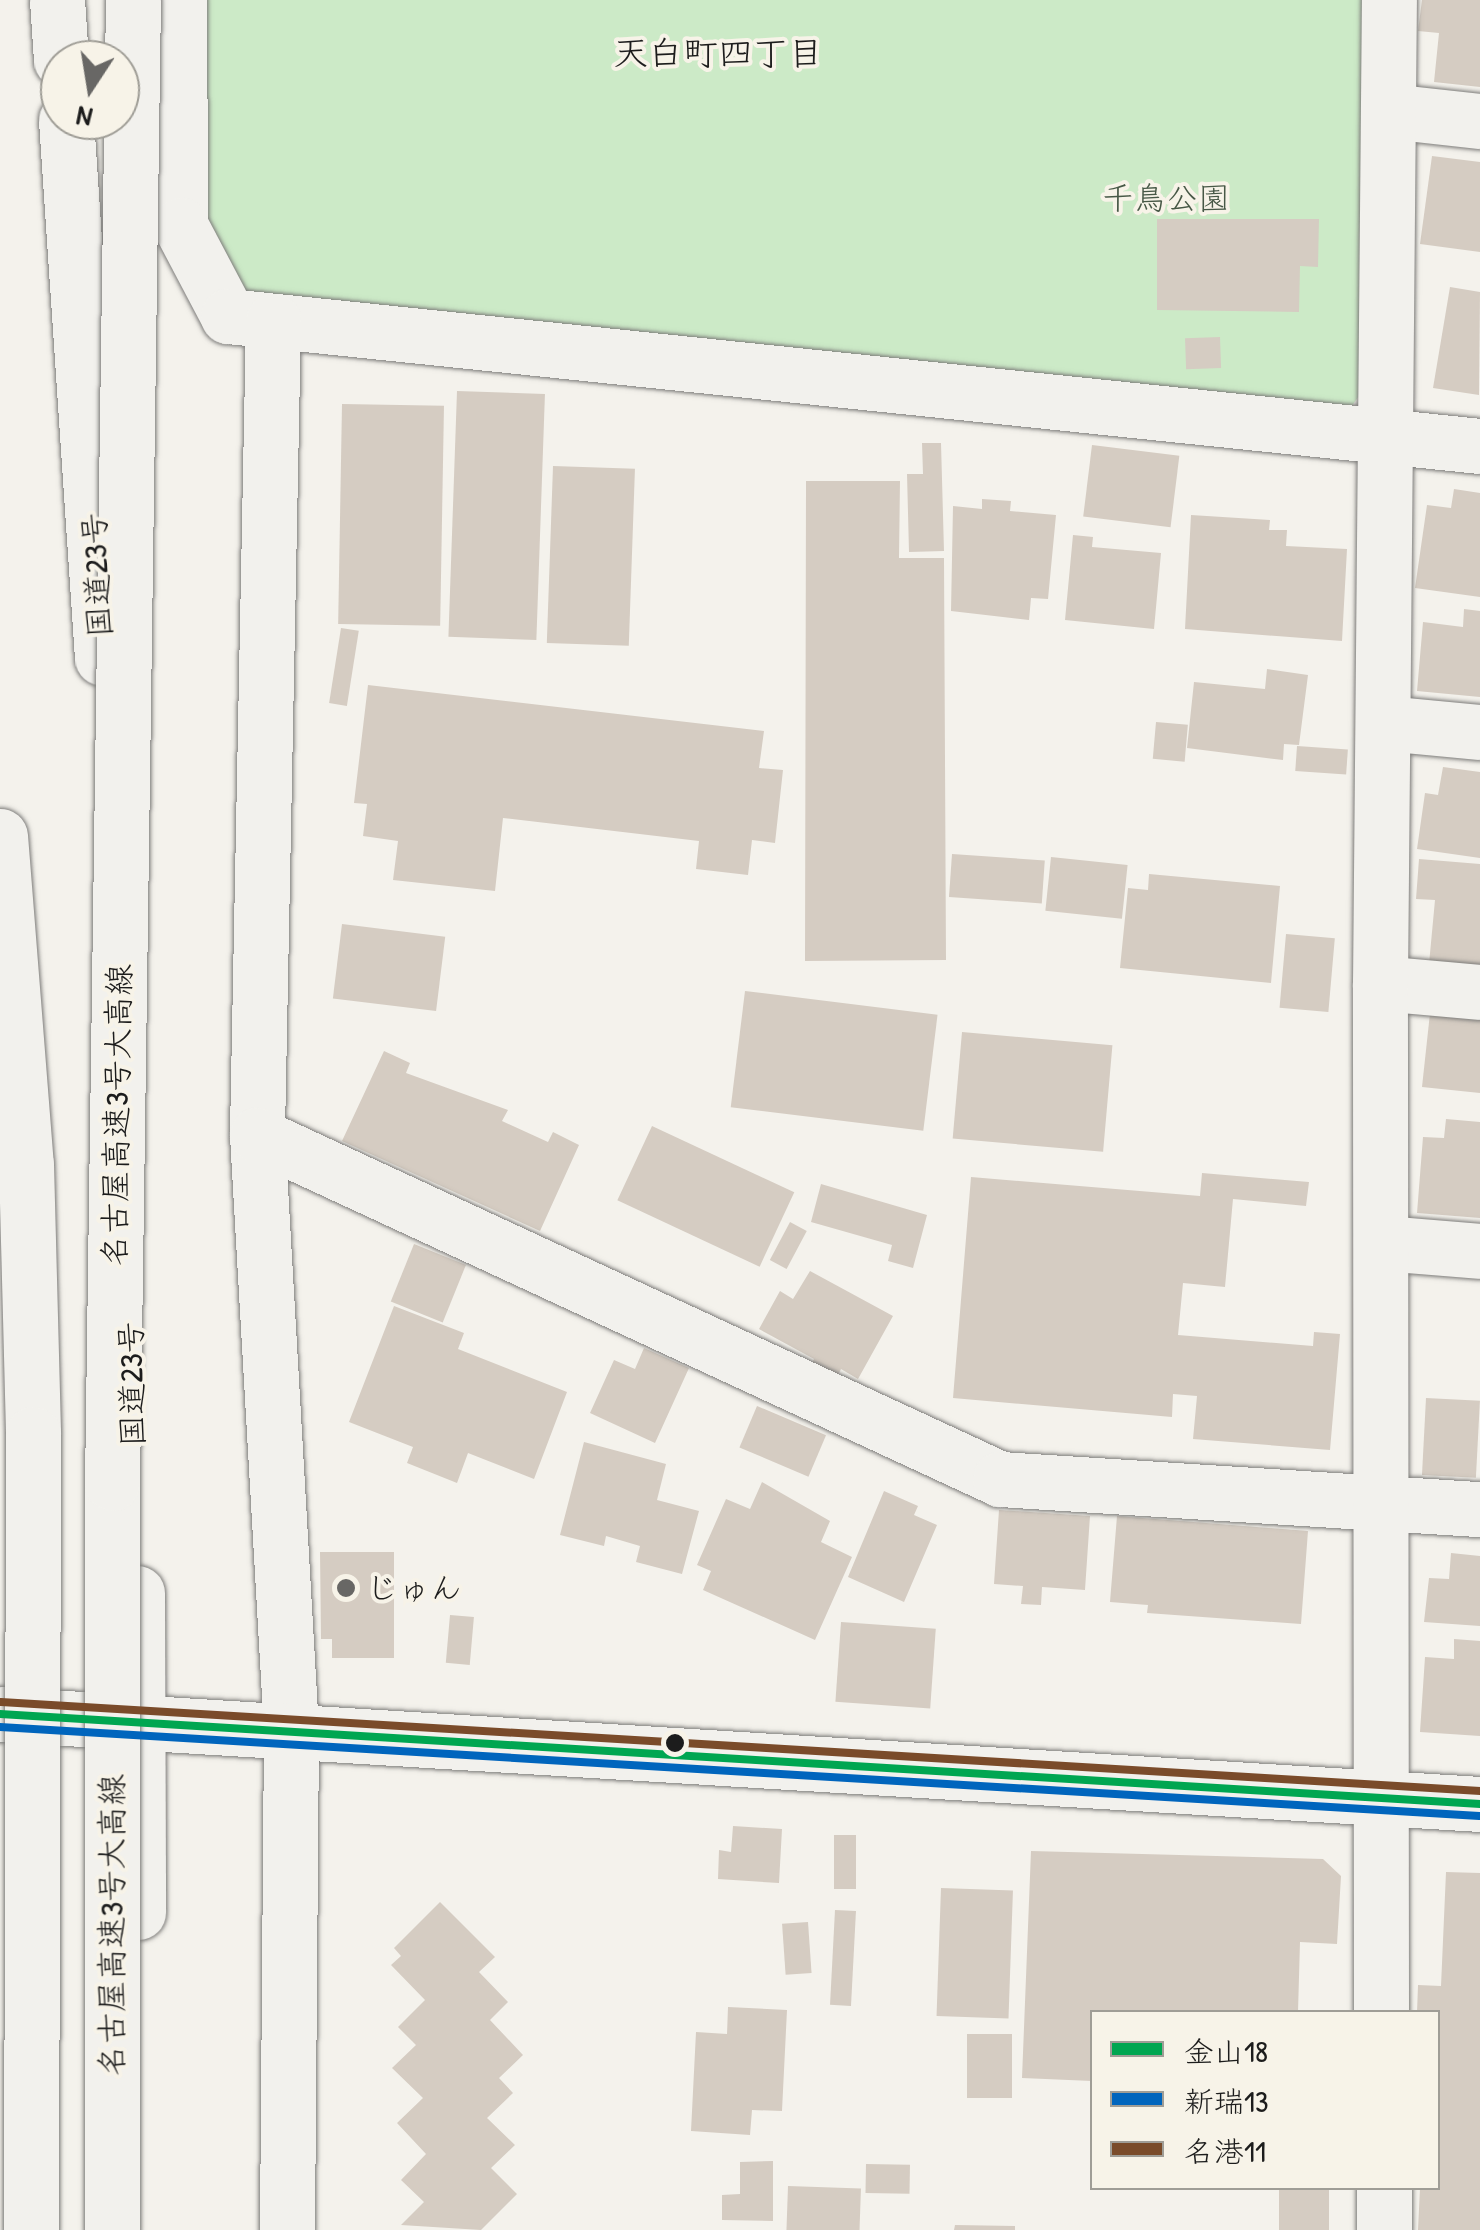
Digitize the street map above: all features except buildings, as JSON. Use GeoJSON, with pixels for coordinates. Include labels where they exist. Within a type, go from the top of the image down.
{"type":"FeatureCollection","features":[{"type":"Feature","properties":{"kind":"main road"},"geometry":{"type":"LineString","coordinates":[[57,0],[60,40]]}},
{"type":"Feature","properties":{"kind":"main road","name":"名古屋高速3号大高線"},"geometry":{"type":"LineString","coordinates":[[112,2230],[112,1482],[133,0]]}},
{"type":"Feature","properties":{"kind":"main road"},"geometry":{"type":"LineString","coordinates":[[179,0],[180,225],[251,318],[256,1135],[291,1730],[287,2230]]}},
{"type":"Feature","properties":{"kind":"main road"},"geometry":{"type":"LineString","coordinates":[[1381,2010],[1380,982],[1389,0]]}},
{"type":"Feature","properties":{"kind":"main road"},"geometry":{"type":"LineString","coordinates":[[1388,111],[1480,121]]}},
{"type":"Feature","properties":{"kind":"main road","name":"国道23号"},"geometry":{"type":"LineString","coordinates":[[67,140],[128,1080],[141,1721],[134,2230]]}},
{"type":"Feature","properties":{"kind":"main road"},"geometry":{"type":"LineString","coordinates":[[251,318],[1480,446]]}},
{"type":"Feature","properties":{"kind":"main road"},"geometry":{"type":"LineString","coordinates":[[1384,723],[1480,732]]}},
{"type":"Feature","properties":{"kind":"main road"},"geometry":{"type":"LineString","coordinates":[[0,836],[26,1164],[33,1434],[31,2230]]}},
{"type":"Feature","properties":{"kind":"main road"},"geometry":{"type":"LineString","coordinates":[[1380,982],[1480,992]]}},
{"type":"Feature","properties":{"kind":"main road"},"geometry":{"type":"LineString","coordinates":[[256,1135],[1000,1479],[1480,1509]]}},
{"type":"Feature","properties":{"kind":"main road"},"geometry":{"type":"LineString","coordinates":[[1383,1244],[1480,1252]]}},
{"type":"Feature","properties":{"kind":"main road"},"geometry":{"type":"LineString","coordinates":[[0,1714],[1480,1804]]}},
{"type":"Feature","properties":{"kind":"main road"},"geometry":{"type":"LineString","coordinates":[[1384,2190],[1384,2230]]}},
{"type":"Feature","properties":{"kind":"green space","name":"千鳥公園"},"geometry":{"type":"Polygon","coordinates":[[[203,0],[1363,0],[1365,387],[1345,416],[243,295],[201,212],[203,0]]]}},
{"type":"Feature","properties":{"kind":"transit line","name":"名港11"},"geometry":{"type":"LineString","coordinates":[[1,1702],[1480,1791]]}},
{"type":"Feature","properties":{"kind":"transit line","name":"金山18"},"geometry":{"type":"LineString","coordinates":[[0,1714],[1480,1804]]}},
{"type":"Feature","properties":{"kind":"transit line","name":"新瑞13"},"geometry":{"type":"LineString","coordinates":[[0,1727],[1479,1816]]}},
{"type":"Feature","properties":{"kind":"place","name":"じゅん"},"geometry":{"type":"Point","coordinates":[346,1588]}},
{"type":"Feature","properties":{"kind":"district","name":"天白町四丁目"},"geometry":{"type":"Point","coordinates":[718,53]}}]}
